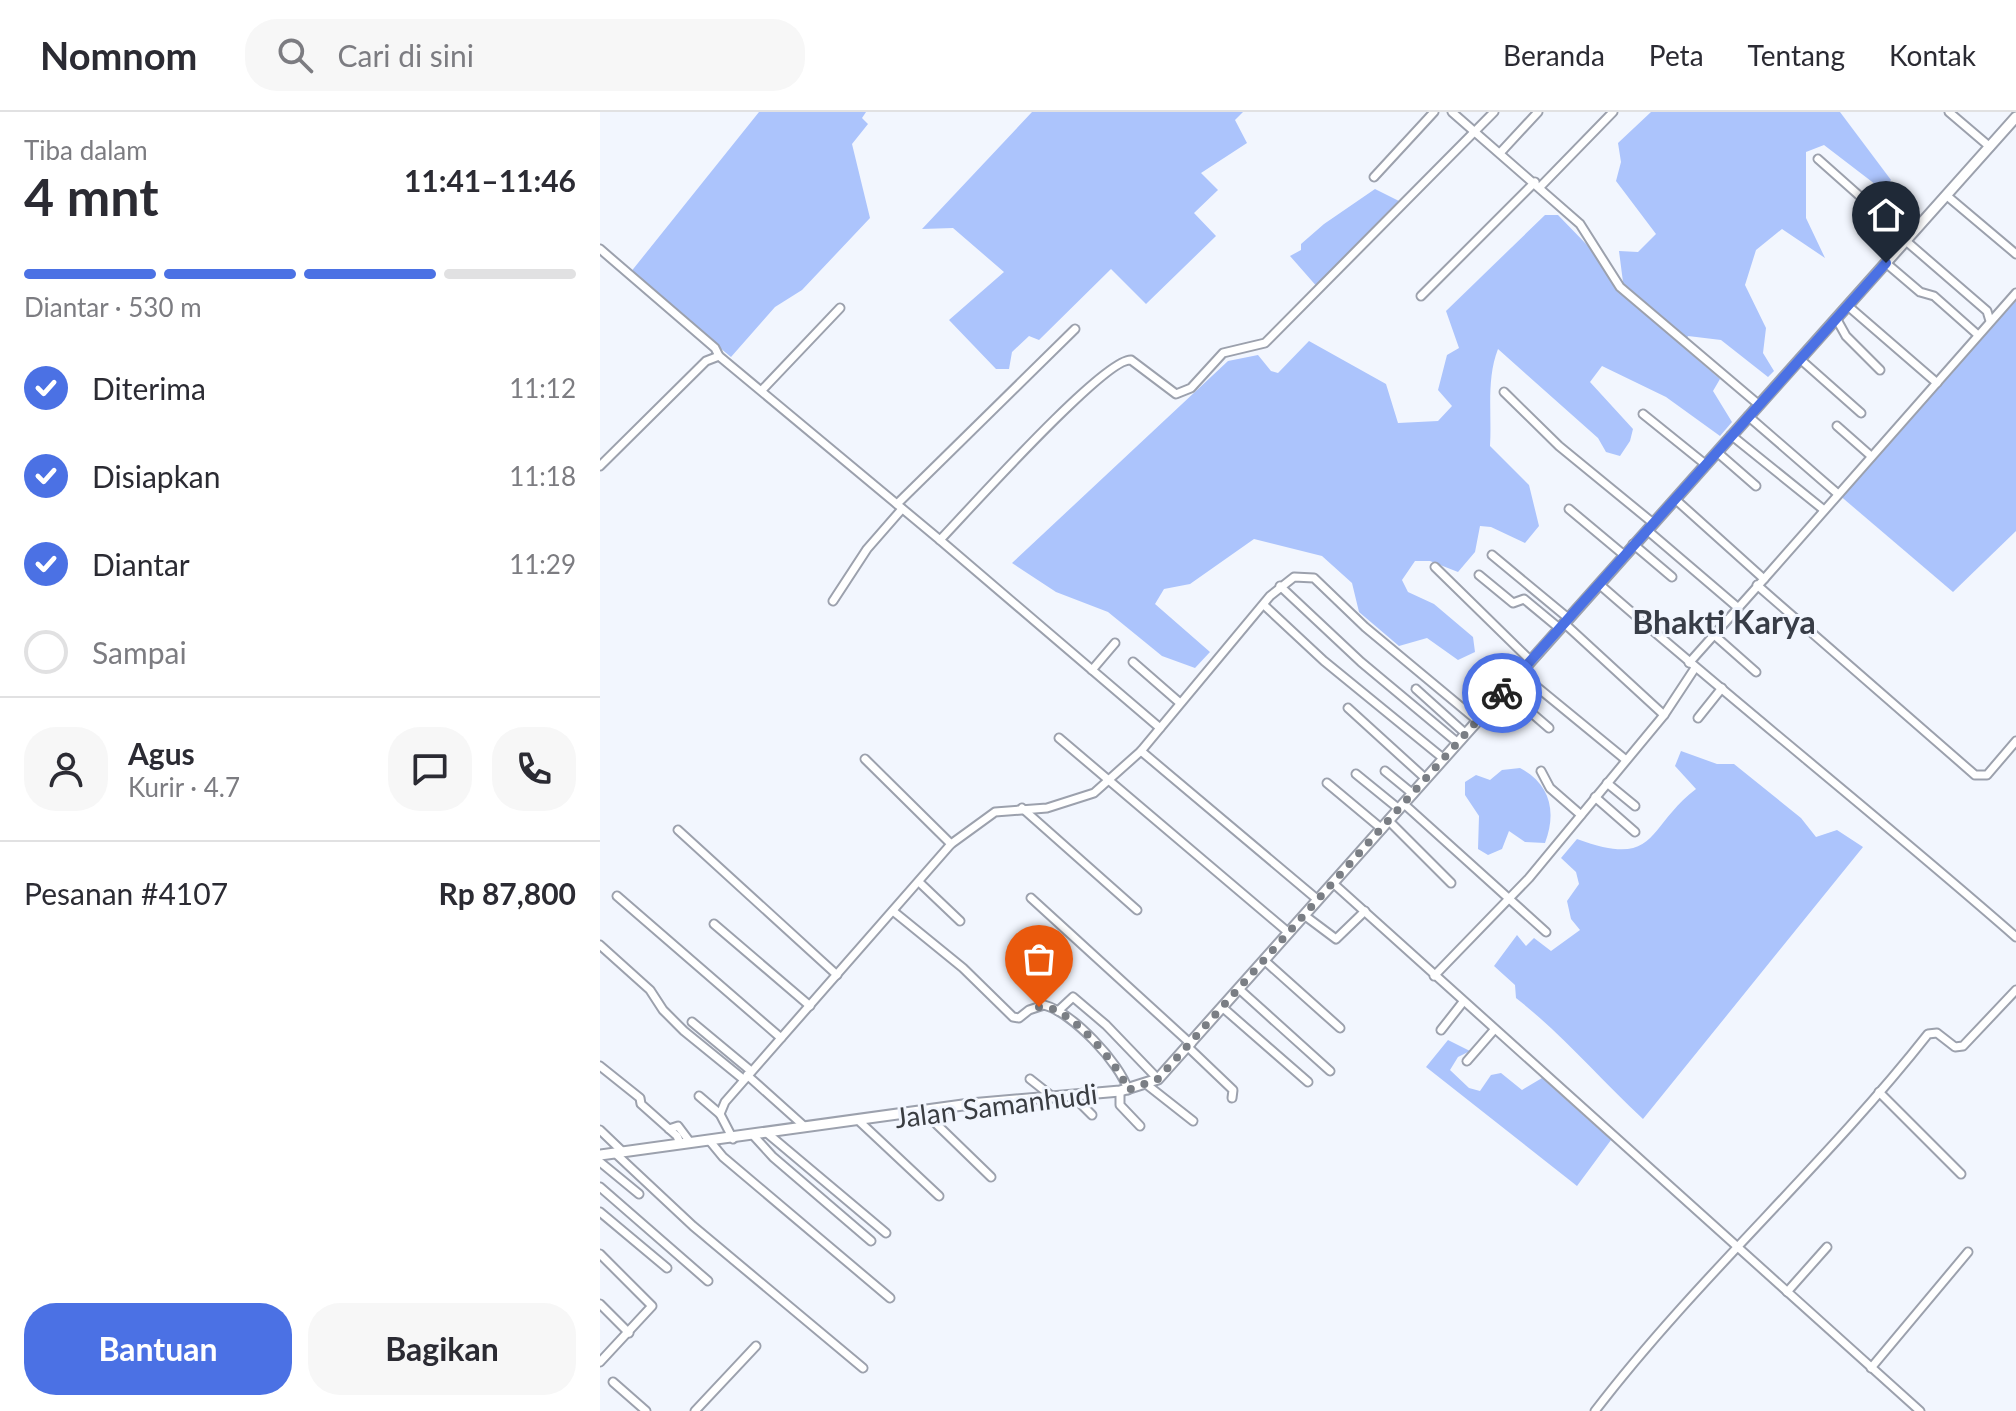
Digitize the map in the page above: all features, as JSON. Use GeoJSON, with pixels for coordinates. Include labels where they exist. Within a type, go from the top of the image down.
{"type":"FeatureCollection","features":[{"type":"Feature","properties":{"kind":"street"},"geometry":{"type":"LineString","coordinates":[[1374,177],[1434,112]]}},
{"type":"Feature","properties":{"kind":"street"},"geometry":{"type":"LineString","coordinates":[[1452,112],[1538,185],[1587,232],[1620,287],[1758,404]]}},
{"type":"Feature","properties":{"kind":"street"},"geometry":{"type":"LineString","coordinates":[[940,540],[1081,394],[1118,362],[1131,360],[1176,394],[1191,388],[1223,353],[1265,343],[1494,112]]}},
{"type":"Feature","properties":{"kind":"street"},"geometry":{"type":"LineString","coordinates":[[1500,153],[1538,112]]}},
{"type":"Feature","properties":{"kind":"street"},"geometry":{"type":"LineString","coordinates":[[1421,296],[1613,112]]}},
{"type":"Feature","properties":{"kind":"street"},"geometry":{"type":"LineString","coordinates":[[1949,112],[1990,147]]}},
{"type":"Feature","properties":{"kind":"street","name":"Jalan Samanhudi"},"geometry":{"type":"LineString","coordinates":[[601,1155],[733,1139],[804,1126],[925,1113],[970,1104],[1056,1099],[1124,1090],[1158,1079],[2016,117]]}},
{"type":"Feature","properties":{"kind":"street"},"geometry":{"type":"LineString","coordinates":[[1818,159],[1987,311],[1990,321]]}},
{"type":"Feature","properties":{"kind":"street"},"geometry":{"type":"LineString","coordinates":[[1946,195],[2016,254]]}},
{"type":"Feature","properties":{"kind":"street"},"geometry":{"type":"LineString","coordinates":[[600,249],[715,348],[719,356],[1160,728]]}},
{"type":"Feature","properties":{"kind":"street"},"geometry":{"type":"LineString","coordinates":[[1886,263],[1920,292],[1934,296],[1978,335]]}},
{"type":"Feature","properties":{"kind":"street"},"geometry":{"type":"LineString","coordinates":[[1434,976],[1509,900],[1664,715],[1692,665],[1736,606],[2016,293]]}},
{"type":"Feature","properties":{"kind":"street"},"geometry":{"type":"LineString","coordinates":[[1848,306],[1937,383]]}},
{"type":"Feature","properties":{"kind":"street"},"geometry":{"type":"LineString","coordinates":[[762,390],[840,308]]}},
{"type":"Feature","properties":{"kind":"street"},"geometry":{"type":"LineString","coordinates":[[1836,318],[1855,347],[1880,370]]}},
{"type":"Feature","properties":{"kind":"street"},"geometry":{"type":"LineString","coordinates":[[833,601],[899,506],[1075,329]]}},
{"type":"Feature","properties":{"kind":"street"},"geometry":{"type":"LineString","coordinates":[[600,466],[706,361],[719,356]]}},
{"type":"Feature","properties":{"kind":"street"},"geometry":{"type":"LineString","coordinates":[[1800,359],[1861,413]]}},
{"type":"Feature","properties":{"kind":"street"},"geometry":{"type":"LineString","coordinates":[[1504,392],[1559,446],[1736,606]]}},
{"type":"Feature","properties":{"kind":"street"},"geometry":{"type":"LineString","coordinates":[[1643,414],[1705,464]]}},
{"type":"Feature","properties":{"kind":"street"},"geometry":{"type":"LineString","coordinates":[[1748,416],[1838,494]]}},
{"type":"Feature","properties":{"kind":"street"},"geometry":{"type":"LineString","coordinates":[[1837,426],[1871,456]]}},
{"type":"Feature","properties":{"kind":"street"},"geometry":{"type":"LineString","coordinates":[[1731,435],[1824,510]]}},
{"type":"Feature","properties":{"kind":"street"},"geometry":{"type":"LineString","coordinates":[[1717,452],[1756,486]]}},
{"type":"Feature","properties":{"kind":"street"},"geometry":{"type":"LineString","coordinates":[[1675,499],[1760,582],[1975,775],[1987,775],[2016,741]]}},
{"type":"Feature","properties":{"kind":"street"},"geometry":{"type":"LineString","coordinates":[[1569,509],[1624,555]]}},
{"type":"Feature","properties":{"kind":"street"},"geometry":{"type":"LineString","coordinates":[[1633,544],[1672,577]]}},
{"type":"Feature","properties":{"kind":"street"},"geometry":{"type":"LineString","coordinates":[[1492,555],[1664,715]]}},
{"type":"Feature","properties":{"kind":"street"},"geometry":{"type":"LineString","coordinates":[[1435,567],[1530,660]]}},
{"type":"Feature","properties":{"kind":"street"},"geometry":{"type":"LineString","coordinates":[[1479,575],[1513,603],[1524,599],[1563,623]]}},
{"type":"Feature","properties":{"kind":"street"},"geometry":{"type":"LineString","coordinates":[[720,1114],[747,1075],[951,844],[978,821],[995,812],[1047,808],[1094,793],[1141,751],[1280,586],[1294,577],[1314,578],[1365,627],[1478,721]]}},
{"type":"Feature","properties":{"kind":"street"},"geometry":{"type":"LineString","coordinates":[[1599,584],[1692,665],[1864,804],[2016,937]]}},
{"type":"Feature","properties":{"kind":"street"},"geometry":{"type":"LineString","coordinates":[[1280,586],[1361,662],[1458,743]]}},
{"type":"Feature","properties":{"kind":"street"},"geometry":{"type":"LineString","coordinates":[[1265,606],[1324,661],[1444,759]]}},
{"type":"Feature","properties":{"kind":"street"},"geometry":{"type":"LineString","coordinates":[[1713,634],[1756,672]]}},
{"type":"Feature","properties":{"kind":"street"},"geometry":{"type":"LineString","coordinates":[[1092,670],[1115,643]]}},
{"type":"Feature","properties":{"kind":"street"},"geometry":{"type":"LineString","coordinates":[[1133,662],[1180,703]]}},
{"type":"Feature","properties":{"kind":"street"},"geometry":{"type":"LineString","coordinates":[[1520,673],[1626,760]]}},
{"type":"Feature","properties":{"kind":"street"},"geometry":{"type":"LineString","coordinates":[[1698,718],[1722,688]]}},
{"type":"Feature","properties":{"kind":"street"},"geometry":{"type":"LineString","coordinates":[[1416,689],[1466,734]]}},
{"type":"Feature","properties":{"kind":"street"},"geometry":{"type":"LineString","coordinates":[[1505,690],[1549,728]]}},
{"type":"Feature","properties":{"kind":"street"},"geometry":{"type":"LineString","coordinates":[[1348,708],[1426,779]]}},
{"type":"Feature","properties":{"kind":"street"},"geometry":{"type":"LineString","coordinates":[[1059,738],[1289,933]]}},
{"type":"Feature","properties":{"kind":"street"},"geometry":{"type":"LineString","coordinates":[[1141,751],[1318,900]]}},
{"type":"Feature","properties":{"kind":"street"},"geometry":{"type":"LineString","coordinates":[[865,759],[951,844]]}},
{"type":"Feature","properties":{"kind":"street"},"geometry":{"type":"LineString","coordinates":[[1385,771],[1413,794]]}},
{"type":"Feature","properties":{"kind":"street"},"geometry":{"type":"LineString","coordinates":[[1541,771],[1550,788],[1581,815]]}},
{"type":"Feature","properties":{"kind":"street"},"geometry":{"type":"LineString","coordinates":[[1356,774],[1402,806],[1546,932]]}},
{"type":"Feature","properties":{"kind":"street"},"geometry":{"type":"LineString","coordinates":[[1327,783],[1386,825],[1451,883]]}},
{"type":"Feature","properties":{"kind":"street"},"geometry":{"type":"LineString","coordinates":[[1607,783],[1635,806]]}},
{"type":"Feature","properties":{"kind":"street"},"geometry":{"type":"LineString","coordinates":[[1595,797],[1635,832]]}},
{"type":"Feature","properties":{"kind":"street"},"geometry":{"type":"LineString","coordinates":[[1022,808],[1137,910]]}},
{"type":"Feature","properties":{"kind":"street"},"geometry":{"type":"LineString","coordinates":[[678,830],[837,975]]}},
{"type":"Feature","properties":{"kind":"street"},"geometry":{"type":"LineString","coordinates":[[919,882],[960,921]]}},
{"type":"Feature","properties":{"kind":"street"},"geometry":{"type":"LineString","coordinates":[[1334,884],[1920,1411]]}},
{"type":"Feature","properties":{"kind":"street"},"geometry":{"type":"LineString","coordinates":[[617,896],[781,1038]]}},
{"type":"Feature","properties":{"kind":"street"},"geometry":{"type":"LineString","coordinates":[[1031,898],[1228,1081],[1233,1090],[1232,1098]]}},
{"type":"Feature","properties":{"kind":"street"},"geometry":{"type":"LineString","coordinates":[[893,911],[963,968],[1013,1017],[1019,1018],[1029,1010],[1044,1005],[1058,1011],[1123,1075],[1124,1090],[1120,1105],[1140,1126]]}},
{"type":"Feature","properties":{"kind":"street"},"geometry":{"type":"LineString","coordinates":[[1304,915],[1336,939],[1365,911]]}},
{"type":"Feature","properties":{"kind":"street"},"geometry":{"type":"LineString","coordinates":[[714,924],[810,1006]]}},
{"type":"Feature","properties":{"kind":"street"},"geometry":{"type":"LineString","coordinates":[[600,945],[650,990],[663,1010],[684,1031],[747,1075]]}},
{"type":"Feature","properties":{"kind":"street"},"geometry":{"type":"LineString","coordinates":[[1265,961],[1340,1028]]}},
{"type":"Feature","properties":{"kind":"street"},"geometry":{"type":"LineString","coordinates":[[1239,989],[1330,1071]]}},
{"type":"Feature","properties":{"kind":"street"},"geometry":{"type":"LineString","coordinates":[[1595,1411],[1736,1247],[1879,1092],[1928,1034],[1937,1033],[1955,1047],[1963,1046],[2016,990]]}},
{"type":"Feature","properties":{"kind":"street"},"geometry":{"type":"LineString","coordinates":[[1058,1011],[1073,997],[1158,1079]]}},
{"type":"Feature","properties":{"kind":"street"},"geometry":{"type":"LineString","coordinates":[[1441,1030],[1463,1002]]}},
{"type":"Feature","properties":{"kind":"street"},"geometry":{"type":"LineString","coordinates":[[1222,1007],[1308,1082]]}},
{"type":"Feature","properties":{"kind":"street"},"geometry":{"type":"LineString","coordinates":[[692,1022],[804,1126]]}},
{"type":"Feature","properties":{"kind":"street"},"geometry":{"type":"LineString","coordinates":[[1467,1061],[1494,1030]]}},
{"type":"Feature","properties":{"kind":"street"},"geometry":{"type":"LineString","coordinates":[[600,1066],[640,1098],[641,1104],[685,1143]]}},
{"type":"Feature","properties":{"kind":"street"},"geometry":{"type":"LineString","coordinates":[[1030,1079],[1056,1099]]}},
{"type":"Feature","properties":{"kind":"street"},"geometry":{"type":"LineString","coordinates":[[1146,1084],[1193,1121]]}},
{"type":"Feature","properties":{"kind":"street"},"geometry":{"type":"LineString","coordinates":[[1879,1092],[1961,1174]]}},
{"type":"Feature","properties":{"kind":"street"},"geometry":{"type":"LineString","coordinates":[[699,1096],[720,1114],[733,1139]]}},
{"type":"Feature","properties":{"kind":"street"},"geometry":{"type":"LineString","coordinates":[[1073,1096],[1092,1115]]}},
{"type":"Feature","properties":{"kind":"street"},"geometry":{"type":"LineString","coordinates":[[925,1113],[991,1177]]}},
{"type":"Feature","properties":{"kind":"street"},"geometry":{"type":"LineString","coordinates":[[859,1121],[939,1196]]}},
{"type":"Feature","properties":{"kind":"street"},"geometry":{"type":"LineString","coordinates":[[600,1130],[693,1226],[863,1368]]}},
{"type":"Feature","properties":{"kind":"street"},"geometry":{"type":"LineString","coordinates":[[767,1133],[886,1233]]}},
{"type":"Feature","properties":{"kind":"street"},"geometry":{"type":"LineString","coordinates":[[752,1134],[773,1157],[871,1241]]}},
{"type":"Feature","properties":{"kind":"street"},"geometry":{"type":"LineString","coordinates":[[709,1140],[723,1157],[890,1298]]}},
{"type":"Feature","properties":{"kind":"street"},"geometry":{"type":"LineString","coordinates":[[601,1155],[639,1194]]}},
{"type":"Feature","properties":{"kind":"street"},"geometry":{"type":"LineString","coordinates":[[600,1187],[708,1281]]}},
{"type":"Feature","properties":{"kind":"street"},"geometry":{"type":"LineString","coordinates":[[600,1212],[667,1268]]}},
{"type":"Feature","properties":{"kind":"street"},"geometry":{"type":"LineString","coordinates":[[1787,1292],[1827,1247]]}},
{"type":"Feature","properties":{"kind":"street"},"geometry":{"type":"LineString","coordinates":[[1871,1368],[1968,1252]]}},
{"type":"Feature","properties":{"kind":"street"},"geometry":{"type":"LineString","coordinates":[[600,1254],[652,1306],[629,1333],[601,1358]]}},
{"type":"Feature","properties":{"kind":"street"},"geometry":{"type":"LineString","coordinates":[[600,1304],[629,1333]]}},
{"type":"Feature","properties":{"kind":"street"},"geometry":{"type":"LineString","coordinates":[[695,1411],[756,1346]]}},
{"type":"Feature","properties":{"kind":"street"},"geometry":{"type":"LineString","coordinates":[[613,1382],[646,1411]]}},
{"type":"Feature","properties":{"kind":"shaded area"},"geometry":{"type":"Polygon","coordinates":[[[759,112],[866,112],[862,118],[868,124],[852,144],[870,218],[802,290],[775,307],[731,357],[630,273],[759,112]]]}},
{"type":"Feature","properties":{"kind":"shaded area"},"geometry":{"type":"Polygon","coordinates":[[[1032,112],[1243,112],[1235,120],[1247,143],[1201,173],[1218,190],[1194,213],[1216,236],[1146,304],[1111,269],[1039,340],[1029,336],[1012,352],[1009,369],[996,369],[949,320],[1004,272],[953,228],[922,229],[1032,112]]]}},
{"type":"Feature","properties":{"kind":"shaded area"},"geometry":{"type":"Polygon","coordinates":[[[1651,112],[1840,112],[1891,180],[1884,191],[1824,145],[1806,152],[1806,218],[1825,258],[1782,229],[1756,250],[1745,285],[1766,328],[1763,353],[1774,371],[1768,377],[1721,340],[1688,336],[1683,347],[1720,379],[1713,391],[1732,422],[1720,436],[1666,397],[1602,366],[1590,382],[1633,429],[1630,441],[1620,456],[1606,452],[1598,438],[1498,349],[1491,385],[1490,446],[1529,485],[1539,526],[1525,543],[1491,527],[1480,526],[1475,552],[1458,572],[1430,561],[1415,561],[1402,580],[1408,592],[1434,604],[1473,637],[1475,652],[1458,660],[1427,638],[1399,646],[1359,612],[1352,583],[1322,556],[1254,539],[1190,584],[1164,589],[1155,604],[1210,652],[1195,668],[1162,656],[1108,612],[1056,592],[1012,563],[1228,361],[1258,355],[1271,371],[1278,373],[1309,341],[1386,384],[1398,423],[1438,421],[1452,406],[1438,390],[1447,355],[1459,348],[1446,311],[1545,215],[1558,215],[1623,282],[1619,251],[1638,252],[1656,234],[1616,181],[1621,162],[1618,143],[1651,112]]]}},
{"type":"Feature","properties":{"kind":"shaded area"},"geometry":{"type":"Polygon","coordinates":[[[1375,189],[1405,204],[1319,289],[1290,256],[1301,250],[1301,244],[1324,224],[1375,189]]]}},
{"type":"Feature","properties":{"kind":"shaded area"},"geometry":{"type":"Polygon","coordinates":[[[2016,301],[2016,531],[1953,592],[1838,494],[2016,301]]]}},
{"type":"Feature","properties":{"kind":"shaded area"},"geometry":{"type":"Polygon","coordinates":[[[1681,751],[1717,764],[1734,764],[1801,818],[1816,837],[1837,830],[1863,847],[1643,1119],[1516,998],[1515,985],[1494,966],[1517,935],[1526,946],[1534,938],[1551,951],[1580,930],[1571,919],[1567,901],[1579,884],[1576,872],[1561,858],[1577,839],[1623,849],[1637,847],[1648,840],[1696,789],[1675,766],[1681,751]]]}},
{"type":"Feature","properties":{"kind":"shaded area"},"geometry":{"type":"Polygon","coordinates":[[[1520,768],[1538,782],[1548,800],[1550,820],[1545,843],[1525,842],[1509,831],[1502,849],[1488,855],[1478,849],[1479,816],[1465,795],[1465,782],[1476,775],[1490,780],[1502,770],[1520,768]]]}},
{"type":"Feature","properties":{"kind":"shaded area"},"geometry":{"type":"Polygon","coordinates":[[[1448,1040],[1470,1051],[1458,1057],[1450,1070],[1469,1088],[1480,1091],[1491,1075],[1501,1073],[1522,1090],[1542,1078],[1611,1140],[1577,1186],[1426,1067],[1448,1040]]]}},
{"type":"Feature","properties":{"kind":"way so far"},"geometry":{"type":"LineString","coordinates":[[1039,1007],[1052,1007],[1076,1024],[1121,1072],[1128,1090],[1154,1082],[1189,1048],[1502,693]]}},
{"type":"Feature","properties":{"kind":"district","name":"Bhakti Karya"},"geometry":{"type":"Point","coordinates":[1724,621]}},
{"type":"Feature","properties":{"kind":"route"},"geometry":{"type":"LineString","coordinates":[[1502,693],[1886,263]]}}]}
